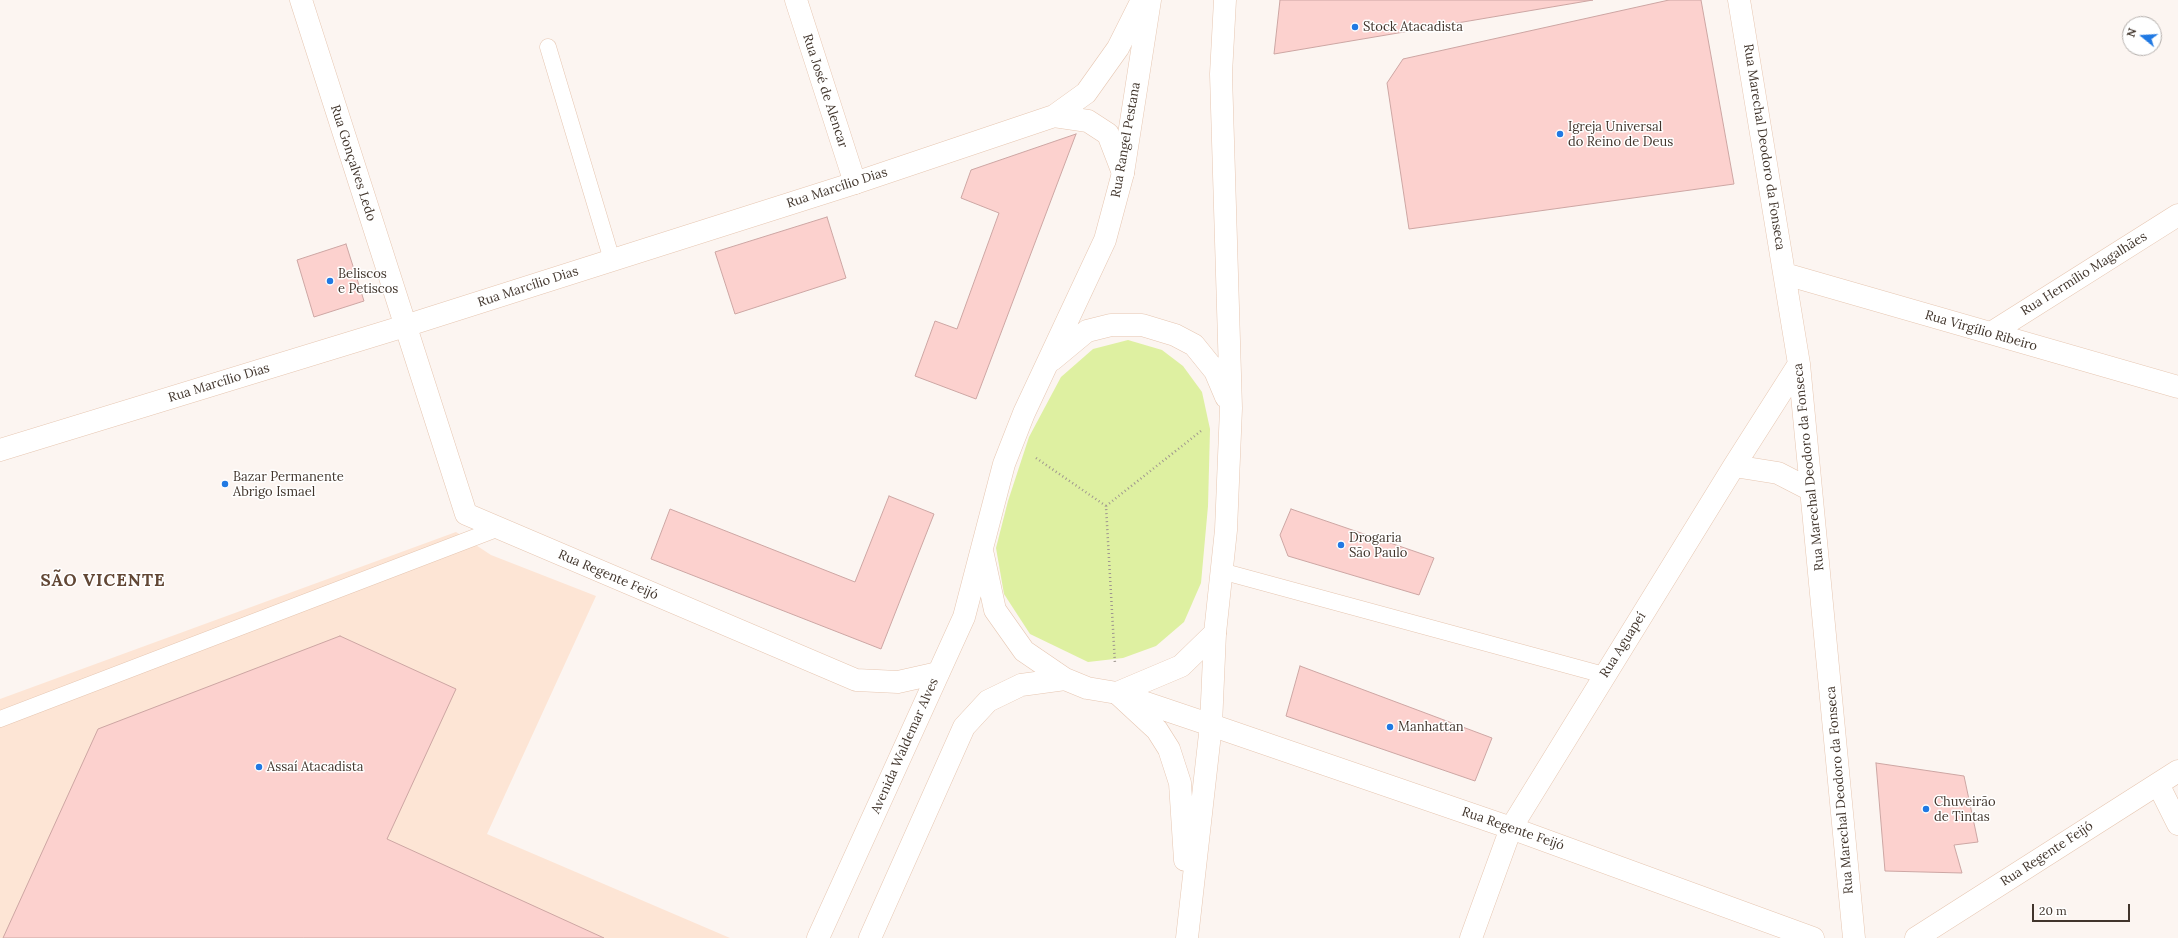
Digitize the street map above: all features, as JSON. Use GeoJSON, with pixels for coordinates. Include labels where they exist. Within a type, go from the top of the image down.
{"type":"FeatureCollection","features":[{"type":"Feature","properties":{"kind":"street","name":"Rua Gonçalves Ledo"},"geometry":{"type":"LineString","coordinates":[[302,0],[405,326]]}},
{"type":"Feature","properties":{"kind":"street","name":"Rua José de Alencar"},"geometry":{"type":"LineString","coordinates":[[796,0],[855,183]]}},
{"type":"Feature","properties":{"kind":"street","name":"Rua Marcílio Dias"},"geometry":{"type":"LineString","coordinates":[[0,450],[405,326],[855,183],[1054,116],[1086,93],[1118,48],[1142,0]]}},
{"type":"Feature","properties":{"kind":"street","name":"Rua Rangel Pestana"},"geometry":{"type":"LineString","coordinates":[[1012,442],[1105,240],[1123,173],[1150,0]]}},
{"type":"Feature","properties":{"kind":"street"},"geometry":{"type":"LineString","coordinates":[[1187,938],[1211,725],[1215,632],[1226,530],[1231,408],[1221,74],[1225,0]]}},
{"type":"Feature","properties":{"kind":"street","name":"Rua Marechal Deodoro da Fonseca"},"geometry":{"type":"LineString","coordinates":[[1740,0],[1799,364],[1854,938]]}},
{"type":"Feature","properties":{"kind":"street","name":"Rua Marcílio Dias"},"geometry":{"type":"LineString","coordinates":[[1054,116],[1088,121],[1108,134],[1123,173]]}},
{"type":"Feature","properties":{"kind":"street","name":"Rua Hermílio Magalhães"},"geometry":{"type":"LineString","coordinates":[[1991,333],[2178,215]]}},
{"type":"Feature","properties":{"kind":"street","name":"Rua Virgílio Ribeiro"},"geometry":{"type":"LineString","coordinates":[[1785,274],[2178,387]]}},
{"type":"Feature","properties":{"kind":"street"},"geometry":{"type":"LineString","coordinates":[[1048,364],[1087,331],[1111,325],[1142,325],[1175,335],[1194,344],[1215,371],[1231,408]]}},
{"type":"Feature","properties":{"kind":"street","name":"Rua Regente Feijó"},"geometry":{"type":"LineString","coordinates":[[405,326],[466,514],[856,680],[898,682],[938,673]]}},
{"type":"Feature","properties":{"kind":"street","name":"Rua Aguapeí"},"geometry":{"type":"LineString","coordinates":[[1471,938],[1511,828],[1604,675],[1799,364]]}},
{"type":"Feature","properties":{"kind":"street","name":"Avenida Waldemar Alves"},"geometry":{"type":"LineString","coordinates":[[818,938],[964,616],[1004,464],[1012,442]]}},
{"type":"Feature","properties":{"kind":"street"},"geometry":{"type":"LineString","coordinates":[[1734,466],[1778,473],[1811,490]]}},
{"type":"Feature","properties":{"kind":"street"},"geometry":{"type":"LineString","coordinates":[[982,552],[995,610],[1024,650],[1065,680]]}},
{"type":"Feature","properties":{"kind":"street"},"geometry":{"type":"LineString","coordinates":[[1189,913],[1180,783],[1169,749],[1157,730],[1116,693],[1181,666],[1215,632]]}},
{"type":"Feature","properties":{"kind":"street","name":"Rua Regente Feijó"},"geometry":{"type":"LineString","coordinates":[[1065,680],[1087,688],[1116,693],[1511,828],[1813,938]]}},
{"type":"Feature","properties":{"kind":"street"},"geometry":{"type":"LineString","coordinates":[[870,938],[964,727],[988,700],[1021,685],[1065,680]]}},
{"type":"Feature","properties":{"kind":"street","name":"Rua Regente Feijó"},"geometry":{"type":"LineString","coordinates":[[1916,938],[2178,771]]}},
{"type":"Feature","properties":{"kind":"street"},"geometry":{"type":"LineString","coordinates":[[2158,784],[2178,824]]}},
{"type":"Feature","properties":{"kind":"lane"},"geometry":{"type":"LineString","coordinates":[[548,47],[612,260]]}},
{"type":"Feature","properties":{"kind":"lane"},"geometry":{"type":"LineString","coordinates":[[0,719],[498,528]]}},
{"type":"Feature","properties":{"kind":"lane"},"geometry":{"type":"LineString","coordinates":[[1221,571],[1604,675]]}},
{"type":"Feature","properties":{"kind":"path"},"geometry":{"type":"LineString","coordinates":[[1106,506],[1231,408]]}},
{"type":"Feature","properties":{"kind":"path"},"geometry":{"type":"LineString","coordinates":[[1012,442],[1106,506]]}},
{"type":"Feature","properties":{"kind":"path"},"geometry":{"type":"LineString","coordinates":[[1106,506],[1116,693]]}},
{"type":"Feature","properties":{"kind":"shaded area","name":"Assaí Atacadista"},"geometry":{"type":"Polygon","coordinates":[[[456,532],[491,555],[596,596],[487,834],[730,938],[0,938],[0,699],[456,532]]]}},
{"type":"Feature","properties":{"kind":"green space"},"geometry":{"type":"Polygon","coordinates":[[[1128,340],[1162,350],[1183,366],[1202,392],[1210,429],[1208,506],[1201,583],[1184,622],[1156,646],[1123,658],[1088,662],[1030,634],[1004,594],[996,548],[1008,501],[1029,437],[1061,377],[1093,349],[1128,340]]]}},
{"type":"Feature","properties":{"kind":"building","name":"Stock Atacadista"},"geometry":{"type":"Polygon","coordinates":[[[1280,0],[1593,0],[1274,54],[1280,0]]]}},
{"type":"Feature","properties":{"kind":"building","name":"Igreja Universal do Reino de Deus"},"geometry":{"type":"Polygon","coordinates":[[[1669,0],[1701,0],[1734,184],[1409,229],[1387,83],[1403,59],[1669,0]]]}},
{"type":"Feature","properties":{"kind":"building"},"geometry":{"type":"Polygon","coordinates":[[[1076,134],[976,399],[915,376],[935,321],[957,329],[999,213],[961,198],[971,170],[1076,134]]]}},
{"type":"Feature","properties":{"kind":"building"},"geometry":{"type":"Polygon","coordinates":[[[827,217],[846,278],[735,314],[715,252],[827,217]]]}},
{"type":"Feature","properties":{"kind":"building","name":"Beliscos e Petiscos"},"geometry":{"type":"Polygon","coordinates":[[[346,244],[364,301],[314,317],[297,260],[346,244]]]}},
{"type":"Feature","properties":{"kind":"building"},"geometry":{"type":"Polygon","coordinates":[[[889,496],[934,514],[881,649],[651,559],[670,509],[855,582],[889,496]]]}},
{"type":"Feature","properties":{"kind":"building","name":"Drogaria São Paulo"},"geometry":{"type":"Polygon","coordinates":[[[1291,509],[1434,558],[1419,595],[1288,556],[1280,535],[1291,509]]]}},
{"type":"Feature","properties":{"kind":"building"},"geometry":{"type":"Polygon","coordinates":[[[340,636],[456,689],[387,839],[604,938],[3,938],[98,729],[340,636]]]}},
{"type":"Feature","properties":{"kind":"building","name":"Manhattan"},"geometry":{"type":"Polygon","coordinates":[[[1300,666],[1492,738],[1475,781],[1286,716],[1300,666]]]}},
{"type":"Feature","properties":{"kind":"building","name":"Chuveirão de Tintas"},"geometry":{"type":"Polygon","coordinates":[[[1876,763],[1964,776],[1978,842],[1954,845],[1962,873],[1885,871],[1876,763]]]}},
{"type":"Feature","properties":{"kind":"place","name":"Stock Atacadista"},"geometry":{"type":"Point","coordinates":[1355,27]}},
{"type":"Feature","properties":{"kind":"place","name":"Igreja Universal do Reino de Deus"},"geometry":{"type":"Point","coordinates":[1560,134]}},
{"type":"Feature","properties":{"kind":"place","name":"Beliscos e Petiscos"},"geometry":{"type":"Point","coordinates":[330,281]}},
{"type":"Feature","properties":{"kind":"place","name":"Bazar Permanente Abrigo Ismael"},"geometry":{"type":"Point","coordinates":[225,484]}},
{"type":"Feature","properties":{"kind":"place","name":"Drogaria São Paulo"},"geometry":{"type":"Point","coordinates":[1341,545]}},
{"type":"Feature","properties":{"kind":"place","name":"Manhattan"},"geometry":{"type":"Point","coordinates":[1390,727]}},
{"type":"Feature","properties":{"kind":"place","name":"Assaí Atacadista"},"geometry":{"type":"Point","coordinates":[259,767]}},
{"type":"Feature","properties":{"kind":"place","name":"Chuveirão de Tintas"},"geometry":{"type":"Point","coordinates":[1926,809]}},
{"type":"Feature","properties":{"kind":"district","name":"SÃO VICENTE"},"geometry":{"type":"Point","coordinates":[103,581]}}]}
